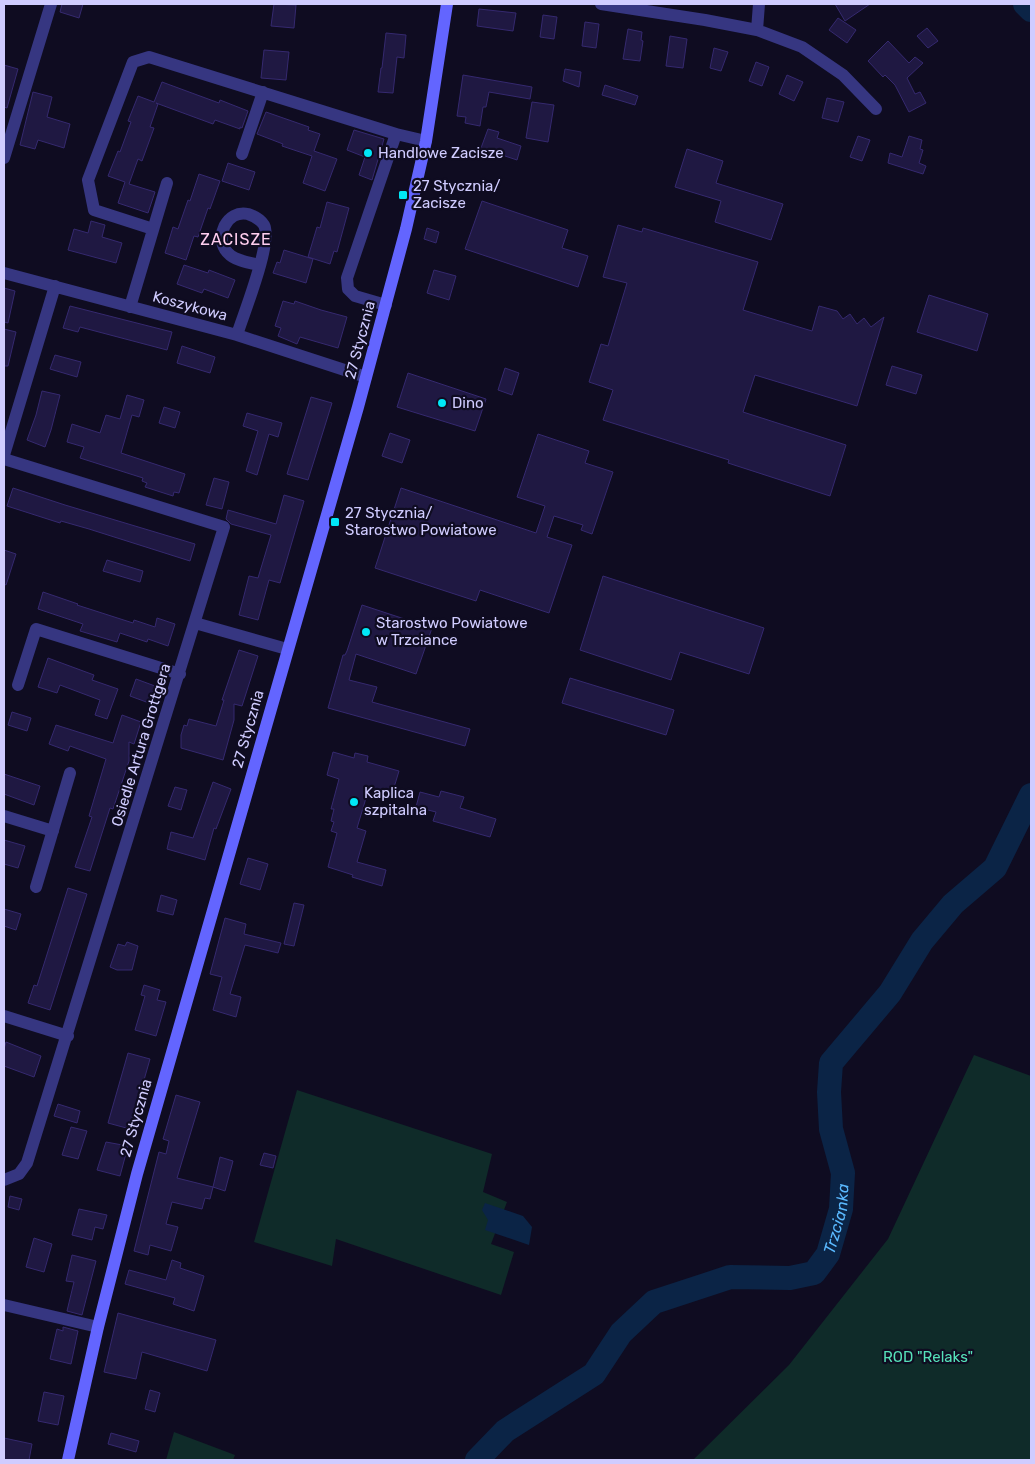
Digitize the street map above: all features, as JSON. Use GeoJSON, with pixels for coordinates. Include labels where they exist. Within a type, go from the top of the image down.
{"type":"FeatureCollection","features":[{"type":"Feature","properties":{"kind":"main road","name":"27 Stycznia"},"geometry":{"type":"LineString","coordinates":[[68,1460],[98,1327],[142,1158],[366,377],[406,229],[426,141],[446,4]]}},
{"type":"Feature","properties":{"kind":"street"},"geometry":{"type":"LineString","coordinates":[[4,158],[51,4]]}},
{"type":"Feature","properties":{"kind":"street"},"geometry":{"type":"LineString","coordinates":[[602,4],[757,30],[802,47],[843,75],[876,109]]}},
{"type":"Feature","properties":{"kind":"street"},"geometry":{"type":"LineString","coordinates":[[757,30],[759,4]]}},
{"type":"Feature","properties":{"kind":"street"},"geometry":{"type":"LineString","coordinates":[[153,229],[94,210],[88,180],[133,62],[149,57],[396,134],[426,141]]}},
{"type":"Feature","properties":{"kind":"street"},"geometry":{"type":"LineString","coordinates":[[242,154],[263,92]]}},
{"type":"Feature","properties":{"kind":"street"},"geometry":{"type":"LineString","coordinates":[[386,305],[355,296],[348,289],[348,278],[396,134]]}},
{"type":"Feature","properties":{"kind":"street"},"geometry":{"type":"LineString","coordinates":[[130,307],[167,183]]}},
{"type":"Feature","properties":{"kind":"street"},"geometry":{"type":"LineString","coordinates":[[237,336],[260,265]]}},
{"type":"Feature","properties":{"kind":"street","name":"Koszykowa"},"geometry":{"type":"LineString","coordinates":[[4,273],[237,336],[366,377]]}},
{"type":"Feature","properties":{"kind":"street","name":"Osiedle Artura Grottgera"},"geometry":{"type":"LineString","coordinates":[[4,1180],[19,1174],[27,1164],[224,527],[4,457],[55,286]]}},
{"type":"Feature","properties":{"kind":"street"},"geometry":{"type":"LineString","coordinates":[[195,623],[287,650]]}},
{"type":"Feature","properties":{"kind":"street"},"geometry":{"type":"LineString","coordinates":[[18,685],[36,629],[180,674]]}},
{"type":"Feature","properties":{"kind":"street"},"geometry":{"type":"LineString","coordinates":[[36,887],[70,773]]}},
{"type":"Feature","properties":{"kind":"street"},"geometry":{"type":"LineString","coordinates":[[4,816],[53,832]]}},
{"type":"Feature","properties":{"kind":"street"},"geometry":{"type":"LineString","coordinates":[[4,1016],[68,1036]]}},
{"type":"Feature","properties":{"kind":"street"},"geometry":{"type":"LineString","coordinates":[[4,1305],[98,1327]]}},
{"type":"Feature","properties":{"kind":"green space","name":"ROD \"Relaks\""},"geometry":{"type":"Polygon","coordinates":[[[974,1055],[1031,1076],[1031,1460],[693,1460],[789,1365],[888,1239],[974,1055]]]}},
{"type":"Feature","properties":{"kind":"green space"},"geometry":{"type":"Polygon","coordinates":[[[297,1090],[492,1154],[483,1192],[507,1202],[491,1244],[514,1252],[501,1295],[336,1239],[332,1266],[254,1242],[297,1090]]]}},
{"type":"Feature","properties":{"kind":"green space"},"geometry":{"type":"Polygon","coordinates":[[[174,1432],[235,1455],[233,1460],[166,1460],[174,1432]]]}},
{"type":"Feature","properties":{"kind":"water"},"geometry":{"type":"Polygon","coordinates":[[[485,1203],[523,1216],[532,1227],[529,1245],[485,1230],[488,1220],[482,1210],[485,1203]]]}},
{"type":"Feature","properties":{"kind":"building"},"geometry":{"type":"Polygon","coordinates":[[[62,4],[83,4],[79,18],[60,12],[62,4]]]}},
{"type":"Feature","properties":{"kind":"building"},"geometry":{"type":"Polygon","coordinates":[[[274,4],[296,5],[294,28],[271,26],[274,4]]]}},
{"type":"Feature","properties":{"kind":"building"},"geometry":{"type":"Polygon","coordinates":[[[835,4],[870,4],[845,21],[835,4]]]}},
{"type":"Feature","properties":{"kind":"building"},"geometry":{"type":"Polygon","coordinates":[[[479,9],[516,13],[513,31],[477,26],[479,9]]]}},
{"type":"Feature","properties":{"kind":"building"},"geometry":{"type":"Polygon","coordinates":[[[543,15],[557,17],[554,39],[540,37],[543,15]]]}},
{"type":"Feature","properties":{"kind":"building"},"geometry":{"type":"Polygon","coordinates":[[[838,18],[856,30],[847,43],[829,30],[838,18]]]}},
{"type":"Feature","properties":{"kind":"building"},"geometry":{"type":"Polygon","coordinates":[[[585,22],[599,24],[596,48],[582,46],[585,22]]]}},
{"type":"Feature","properties":{"kind":"building"},"geometry":{"type":"Polygon","coordinates":[[[927,28],[938,41],[928,48],[917,36],[927,28]]]}},
{"type":"Feature","properties":{"kind":"building"},"geometry":{"type":"Polygon","coordinates":[[[628,29],[642,32],[641,40],[643,41],[640,61],[623,59],[628,29]]]}},
{"type":"Feature","properties":{"kind":"building"},"geometry":{"type":"Polygon","coordinates":[[[386,33],[406,35],[404,58],[397,57],[393,93],[378,92],[386,33]]]}},
{"type":"Feature","properties":{"kind":"building"},"geometry":{"type":"Polygon","coordinates":[[[670,36],[687,39],[683,68],[666,66],[670,36]]]}},
{"type":"Feature","properties":{"kind":"building"},"geometry":{"type":"Polygon","coordinates":[[[888,41],[909,63],[915,57],[923,63],[907,78],[915,94],[920,92],[926,103],[909,112],[895,85],[885,75],[883,77],[868,61],[888,41]]]}},
{"type":"Feature","properties":{"kind":"building"},"geometry":{"type":"Polygon","coordinates":[[[714,48],[728,52],[721,71],[710,68],[714,48]]]}},
{"type":"Feature","properties":{"kind":"building"},"geometry":{"type":"Polygon","coordinates":[[[264,50],[289,52],[286,80],[261,78],[264,50]]]}},
{"type":"Feature","properties":{"kind":"building"},"geometry":{"type":"Polygon","coordinates":[[[756,62],[769,67],[762,86],[749,81],[756,62]]]}},
{"type":"Feature","properties":{"kind":"building"},"geometry":{"type":"Polygon","coordinates":[[[4,65],[18,69],[7,108],[4,107],[4,65]]]}},
{"type":"Feature","properties":{"kind":"building"},"geometry":{"type":"Polygon","coordinates":[[[565,69],[581,72],[579,87],[563,81],[565,69]]]}},
{"type":"Feature","properties":{"kind":"building"},"geometry":{"type":"Polygon","coordinates":[[[463,75],[532,87],[530,99],[489,92],[486,107],[483,107],[480,126],[465,123],[466,117],[457,116],[463,75]]]}},
{"type":"Feature","properties":{"kind":"building"},"geometry":{"type":"Polygon","coordinates":[[[787,75],[803,82],[794,101],[779,94],[787,75]]]}},
{"type":"Feature","properties":{"kind":"building"},"geometry":{"type":"Polygon","coordinates":[[[162,82],[219,103],[220,100],[248,111],[240,129],[215,120],[213,124],[156,103],[158,104],[150,127],[154,128],[142,161],[138,159],[129,184],[155,192],[148,213],[118,203],[125,182],[108,176],[118,151],[120,152],[131,122],[128,121],[138,96],[154,102],[162,82]]]}},
{"type":"Feature","properties":{"kind":"building"},"geometry":{"type":"Polygon","coordinates":[[[605,85],[638,96],[635,105],[602,95],[605,85]]]}},
{"type":"Feature","properties":{"kind":"building"},"geometry":{"type":"Polygon","coordinates":[[[33,92],[52,97],[47,117],[70,124],[64,148],[38,140],[35,149],[20,145],[33,92]]]}},
{"type":"Feature","properties":{"kind":"building"},"geometry":{"type":"Polygon","coordinates":[[[827,98],[844,102],[838,122],[822,118],[827,98]]]}},
{"type":"Feature","properties":{"kind":"building"},"geometry":{"type":"Polygon","coordinates":[[[532,102],[554,105],[548,142],[526,138],[532,102]]]}},
{"type":"Feature","properties":{"kind":"building"},"geometry":{"type":"Polygon","coordinates":[[[266,112],[309,127],[308,130],[320,134],[314,151],[337,159],[325,191],[303,183],[312,156],[282,146],[283,144],[257,134],[266,112]]]}},
{"type":"Feature","properties":{"kind":"building"},"geometry":{"type":"Polygon","coordinates":[[[488,129],[499,132],[497,138],[521,146],[517,160],[481,148],[488,129]]]}},
{"type":"Feature","properties":{"kind":"building","name":"Handlowe Zacisze"},"geometry":{"type":"Polygon","coordinates":[[[354,130],[384,139],[372,180],[359,175],[365,157],[347,150],[354,130]]]}},
{"type":"Feature","properties":{"kind":"building"},"geometry":{"type":"Polygon","coordinates":[[[858,136],[870,140],[862,161],[850,157],[858,136]]]}},
{"type":"Feature","properties":{"kind":"building"},"geometry":{"type":"Polygon","coordinates":[[[909,136],[922,140],[920,149],[923,150],[919,163],[926,166],[923,174],[888,163],[890,153],[902,157],[909,136]]]}},
{"type":"Feature","properties":{"kind":"building"},"geometry":{"type":"Polygon","coordinates":[[[687,149],[723,161],[716,183],[783,204],[771,240],[715,222],[721,201],[675,187],[687,149]]]}},
{"type":"Feature","properties":{"kind":"building"},"geometry":{"type":"Polygon","coordinates":[[[228,163],[255,172],[249,190],[222,181],[228,163]]]}},
{"type":"Feature","properties":{"kind":"building"},"geometry":{"type":"Polygon","coordinates":[[[199,174],[220,181],[198,237],[194,236],[186,260],[165,253],[173,227],[178,229],[199,174]]]}},
{"type":"Feature","properties":{"kind":"building"},"geometry":{"type":"Polygon","coordinates":[[[482,201],[568,230],[562,248],[588,256],[578,287],[465,249],[482,201]]]}},
{"type":"Feature","properties":{"kind":"building"},"geometry":{"type":"Polygon","coordinates":[[[327,202],[349,208],[337,252],[334,251],[330,264],[308,257],[317,227],[320,228],[327,202]]]}},
{"type":"Feature","properties":{"kind":"building"},"geometry":{"type":"Polygon","coordinates":[[[91,221],[105,225],[102,237],[122,243],[116,263],[68,250],[74,229],[88,233],[91,221]]]}},
{"type":"Feature","properties":{"kind":"building"},"geometry":{"type":"Polygon","coordinates":[[[618,225],[642,232],[643,228],[758,262],[743,310],[812,331],[819,306],[837,311],[843,319],[850,314],[857,324],[864,318],[871,327],[884,317],[857,406],[755,375],[743,412],[846,445],[830,496],[728,463],[729,460],[603,420],[613,390],[589,382],[601,344],[608,346],[627,283],[603,277],[618,225]]]}},
{"type":"Feature","properties":{"kind":"building"},"geometry":{"type":"Polygon","coordinates":[[[427,228],[439,232],[436,243],[424,239],[427,228]]]}},
{"type":"Feature","properties":{"kind":"building"},"geometry":{"type":"Polygon","coordinates":[[[284,250],[313,259],[306,283],[273,273],[277,262],[280,263],[284,250]]]}},
{"type":"Feature","properties":{"kind":"building"},"geometry":{"type":"Polygon","coordinates":[[[184,265],[208,273],[209,270],[235,280],[228,298],[204,289],[202,293],[177,284],[184,265]]]}},
{"type":"Feature","properties":{"kind":"building"},"geometry":{"type":"Polygon","coordinates":[[[434,270],[456,276],[449,300],[427,293],[434,270]]]}},
{"type":"Feature","properties":{"kind":"building"},"geometry":{"type":"Polygon","coordinates":[[[4,288],[15,291],[8,323],[4,322],[4,288]]]}},
{"type":"Feature","properties":{"kind":"building"},"geometry":{"type":"Polygon","coordinates":[[[929,295],[988,314],[977,351],[917,332],[929,295]]]}},
{"type":"Feature","properties":{"kind":"building"},"geometry":{"type":"Polygon","coordinates":[[[283,301],[294,304],[295,301],[347,317],[338,348],[300,337],[297,344],[278,336],[281,328],[275,326],[283,301]]]}},
{"type":"Feature","properties":{"kind":"building"},"geometry":{"type":"Polygon","coordinates":[[[70,306],[172,332],[167,350],[80,327],[78,332],[63,328],[70,306]]]}},
{"type":"Feature","properties":{"kind":"building"},"geometry":{"type":"Polygon","coordinates":[[[4,329],[16,332],[8,366],[4,366],[4,329]]]}},
{"type":"Feature","properties":{"kind":"building"},"geometry":{"type":"Polygon","coordinates":[[[182,346],[215,357],[210,373],[177,363],[182,346]]]}},
{"type":"Feature","properties":{"kind":"building"},"geometry":{"type":"Polygon","coordinates":[[[55,355],[81,362],[77,377],[50,369],[55,355]]]}},
{"type":"Feature","properties":{"kind":"building"},"geometry":{"type":"Polygon","coordinates":[[[892,366],[922,375],[916,394],[886,385],[892,366]]]}},
{"type":"Feature","properties":{"kind":"building"},"geometry":{"type":"Polygon","coordinates":[[[505,368],[519,373],[512,395],[498,390],[505,368]]]}},
{"type":"Feature","properties":{"kind":"building","name":"Dino"},"geometry":{"type":"Polygon","coordinates":[[[408,373],[486,399],[475,431],[397,407],[408,373]]]}},
{"type":"Feature","properties":{"kind":"building"},"geometry":{"type":"Polygon","coordinates":[[[42,391],[60,395],[45,447],[27,440],[42,391]]]}},
{"type":"Feature","properties":{"kind":"building"},"geometry":{"type":"Polygon","coordinates":[[[127,395],[144,400],[139,417],[132,415],[121,453],[185,474],[179,493],[174,492],[173,496],[145,487],[147,483],[142,481],[143,478],[80,458],[84,447],[67,442],[72,424],[100,433],[106,415],[120,419],[127,395]]]}},
{"type":"Feature","properties":{"kind":"building"},"geometry":{"type":"Polygon","coordinates":[[[311,397],[332,403],[308,480],[287,474],[311,397]]]}},
{"type":"Feature","properties":{"kind":"building"},"geometry":{"type":"Polygon","coordinates":[[[164,407],[180,412],[175,428],[159,423],[164,407]]]}},
{"type":"Feature","properties":{"kind":"building"},"geometry":{"type":"Polygon","coordinates":[[[247,413],[282,423],[278,437],[269,434],[257,475],[246,471],[258,431],[243,426],[247,413]]]}},
{"type":"Feature","properties":{"kind":"building"},"geometry":{"type":"Polygon","coordinates":[[[390,433],[410,440],[402,463],[382,456],[390,433]]]}},
{"type":"Feature","properties":{"kind":"building"},"geometry":{"type":"Polygon","coordinates":[[[538,434],[589,451],[585,463],[613,472],[592,534],[581,530],[583,525],[554,516],[547,537],[572,545],[549,613],[480,590],[476,601],[375,568],[401,488],[536,533],[545,506],[517,497],[538,434]]]}},
{"type":"Feature","properties":{"kind":"building"},"geometry":{"type":"Polygon","coordinates":[[[214,478],[229,482],[222,509],[206,505],[214,478]]]}},
{"type":"Feature","properties":{"kind":"building"},"geometry":{"type":"Polygon","coordinates":[[[13,488],[195,544],[190,561],[89,529],[61,521],[60,523],[7,506],[13,488]]]}},
{"type":"Feature","properties":{"kind":"building"},"geometry":{"type":"Polygon","coordinates":[[[284,495],[304,501],[280,583],[269,580],[258,620],[239,615],[249,576],[258,578],[271,535],[231,524],[226,519],[228,510],[276,524],[284,495]]]}},
{"type":"Feature","properties":{"kind":"building"},"geometry":{"type":"Polygon","coordinates":[[[4,550],[16,554],[6,585],[4,584],[4,550]]]}},
{"type":"Feature","properties":{"kind":"building"},"geometry":{"type":"Polygon","coordinates":[[[107,560],[143,571],[140,582],[103,571],[107,560]]]}},
{"type":"Feature","properties":{"kind":"building"},"geometry":{"type":"Polygon","coordinates":[[[603,576],[764,628],[749,674],[680,652],[671,680],[580,650],[603,576]]]}},
{"type":"Feature","properties":{"kind":"building"},"geometry":{"type":"Polygon","coordinates":[[[43,592],[133,623],[134,620],[155,627],[157,618],[175,624],[168,646],[148,639],[147,642],[120,633],[117,642],[80,631],[83,624],[38,609],[43,592]]]}},
{"type":"Feature","properties":{"kind":"building"},"geometry":{"type":"Polygon","coordinates":[[[362,605],[432,628],[416,674],[356,654],[349,680],[377,687],[372,702],[470,729],[465,746],[328,708],[343,655],[347,651],[362,605]]]}},
{"type":"Feature","properties":{"kind":"building"},"geometry":{"type":"Polygon","coordinates":[[[239,650],[258,656],[242,706],[234,704],[234,720],[223,760],[181,748],[181,735],[184,725],[187,726],[189,719],[216,726],[224,700],[222,700],[239,650]]]}},
{"type":"Feature","properties":{"kind":"building"},"geometry":{"type":"Polygon","coordinates":[[[48,658],[94,675],[92,680],[118,689],[107,719],[95,715],[100,700],[60,685],[57,693],[38,687],[48,658]]]}},
{"type":"Feature","properties":{"kind":"building"},"geometry":{"type":"Polygon","coordinates":[[[570,678],[674,710],[666,735],[562,703],[570,678]]]}},
{"type":"Feature","properties":{"kind":"building"},"geometry":{"type":"Polygon","coordinates":[[[136,679],[155,686],[149,703],[130,696],[136,679]]]}},
{"type":"Feature","properties":{"kind":"building"},"geometry":{"type":"Polygon","coordinates":[[[12,712],[31,718],[27,731],[8,725],[12,712]]]}},
{"type":"Feature","properties":{"kind":"building"},"geometry":{"type":"Polygon","coordinates":[[[122,715],[141,722],[134,744],[129,742],[129,761],[113,809],[110,808],[90,871],[75,867],[92,817],[89,816],[106,759],[70,746],[68,751],[49,744],[56,725],[113,743],[122,715]]]}},
{"type":"Feature","properties":{"kind":"building"},"geometry":{"type":"Polygon","coordinates":[[[333,752],[354,758],[355,753],[368,756],[367,762],[399,771],[392,794],[369,788],[357,828],[366,831],[357,862],[386,870],[382,886],[328,867],[337,833],[331,831],[334,822],[331,821],[334,809],[331,809],[339,779],[327,775],[333,752]]]}},
{"type":"Feature","properties":{"kind":"building"},"geometry":{"type":"Polygon","coordinates":[[[4,774],[40,786],[34,805],[4,794],[4,774]]]}},
{"type":"Feature","properties":{"kind":"building"},"geometry":{"type":"Polygon","coordinates":[[[213,782],[231,789],[216,829],[214,828],[205,860],[167,849],[171,832],[193,838],[213,782]]]}},
{"type":"Feature","properties":{"kind":"building"},"geometry":{"type":"Polygon","coordinates":[[[175,787],[187,790],[181,810],[168,806],[175,787]]]}},
{"type":"Feature","properties":{"kind":"building"},"geometry":{"type":"Polygon","coordinates":[[[441,791],[464,797],[460,808],[496,819],[490,837],[433,821],[436,812],[416,807],[420,792],[439,797],[441,791]]]}},
{"type":"Feature","properties":{"kind":"building"},"geometry":{"type":"Polygon","coordinates":[[[4,840],[25,846],[18,868],[4,864],[4,840]]]}},
{"type":"Feature","properties":{"kind":"building"},"geometry":{"type":"Polygon","coordinates":[[[248,858],[268,864],[260,890],[240,884],[248,858]]]}},
{"type":"Feature","properties":{"kind":"building"},"geometry":{"type":"Polygon","coordinates":[[[68,888],[87,894],[50,1010],[28,1003],[34,985],[37,986],[68,888]]]}},
{"type":"Feature","properties":{"kind":"building"},"geometry":{"type":"Polygon","coordinates":[[[161,895],[177,900],[173,915],[157,911],[161,895]]]}},
{"type":"Feature","properties":{"kind":"building"},"geometry":{"type":"Polygon","coordinates":[[[294,903],[304,905],[294,946],[284,944],[294,903]]]}},
{"type":"Feature","properties":{"kind":"building"},"geometry":{"type":"Polygon","coordinates":[[[4,909],[21,914],[16,930],[4,926],[4,909]]]}},
{"type":"Feature","properties":{"kind":"building"},"geometry":{"type":"Polygon","coordinates":[[[225,918],[246,924],[244,934],[281,943],[278,953],[245,945],[230,994],[241,997],[236,1017],[213,1010],[222,977],[210,974],[225,918]]]}},
{"type":"Feature","properties":{"kind":"building"},"geometry":{"type":"Polygon","coordinates":[[[127,942],[138,946],[132,970],[117,970],[110,967],[118,944],[125,946],[127,942]]]}},
{"type":"Feature","properties":{"kind":"building"},"geometry":{"type":"Polygon","coordinates":[[[144,985],[160,990],[157,1000],[166,1002],[156,1036],[135,1030],[145,996],[141,995],[144,985]]]}},
{"type":"Feature","properties":{"kind":"building"},"geometry":{"type":"Polygon","coordinates":[[[6,1042],[41,1056],[34,1077],[4,1066],[6,1042]]]}},
{"type":"Feature","properties":{"kind":"building"},"geometry":{"type":"Polygon","coordinates":[[[128,1053],[150,1059],[130,1129],[108,1123],[128,1053]]]}},
{"type":"Feature","properties":{"kind":"building"},"geometry":{"type":"Polygon","coordinates":[[[176,1095],[200,1102],[177,1178],[213,1187],[210,1199],[205,1198],[202,1209],[172,1202],[166,1224],[178,1227],[171,1251],[150,1245],[148,1255],[134,1251],[159,1152],[166,1154],[169,1141],[163,1139],[176,1095]]]}},
{"type":"Feature","properties":{"kind":"building"},"geometry":{"type":"Polygon","coordinates":[[[58,1104],[80,1111],[77,1123],[54,1116],[58,1104]]]}},
{"type":"Feature","properties":{"kind":"building"},"geometry":{"type":"Polygon","coordinates":[[[71,1127],[87,1131],[78,1159],[62,1155],[71,1127]]]}},
{"type":"Feature","properties":{"kind":"building"},"geometry":{"type":"Polygon","coordinates":[[[106,1142],[128,1146],[120,1176],[97,1170],[106,1142]]]}},
{"type":"Feature","properties":{"kind":"building"},"geometry":{"type":"Polygon","coordinates":[[[264,1153],[276,1156],[273,1168],[260,1165],[264,1153]]]}},
{"type":"Feature","properties":{"kind":"building"},"geometry":{"type":"Polygon","coordinates":[[[220,1157],[233,1161],[225,1191],[213,1187],[220,1157]]]}},
{"type":"Feature","properties":{"kind":"building"},"geometry":{"type":"Polygon","coordinates":[[[10,1196],[22,1199],[19,1210],[8,1207],[10,1196]]]}},
{"type":"Feature","properties":{"kind":"building"},"geometry":{"type":"Polygon","coordinates":[[[79,1209],[107,1215],[103,1229],[95,1227],[92,1240],[72,1235],[79,1209]]]}},
{"type":"Feature","properties":{"kind":"building"},"geometry":{"type":"Polygon","coordinates":[[[34,1238],[52,1244],[44,1272],[26,1267],[34,1238]]]}},
{"type":"Feature","properties":{"kind":"building"},"geometry":{"type":"Polygon","coordinates":[[[72,1255],[96,1261],[82,1315],[67,1311],[74,1282],[66,1281],[72,1255]]]}},
{"type":"Feature","properties":{"kind":"building"},"geometry":{"type":"Polygon","coordinates":[[[172,1260],[181,1263],[180,1268],[204,1276],[194,1311],[173,1304],[175,1298],[125,1284],[129,1270],[166,1280],[172,1260]]]}},
{"type":"Feature","properties":{"kind":"building"},"geometry":{"type":"Polygon","coordinates":[[[118,1313],[216,1340],[207,1371],[142,1352],[136,1379],[104,1372],[118,1313]]]}},
{"type":"Feature","properties":{"kind":"building"},"geometry":{"type":"Polygon","coordinates":[[[63,1327],[78,1331],[71,1364],[50,1359],[57,1329],[63,1331],[63,1327]]]}},
{"type":"Feature","properties":{"kind":"building"},"geometry":{"type":"Polygon","coordinates":[[[150,1390],[160,1393],[155,1412],[145,1409],[150,1390]]]}},
{"type":"Feature","properties":{"kind":"building"},"geometry":{"type":"Polygon","coordinates":[[[44,1392],[64,1396],[58,1425],[38,1421],[44,1392]]]}},
{"type":"Feature","properties":{"kind":"building"},"geometry":{"type":"Polygon","coordinates":[[[111,1433],[139,1441],[136,1452],[108,1444],[111,1433]]]}},
{"type":"Feature","properties":{"kind":"building"},"geometry":{"type":"Polygon","coordinates":[[[4,1438],[32,1444],[29,1460],[4,1460],[4,1438]]]}},
{"type":"Feature","properties":{"kind":"waterway","name":"Trzcianka"},"geometry":{"type":"LineString","coordinates":[[1025,4],[1031,10]]}},
{"type":"Feature","properties":{"kind":"waterway","name":"Trzcianka"},"geometry":{"type":"LineString","coordinates":[[477,1460],[505,1431],[594,1374],[621,1333],[654,1302],[730,1277],[790,1278],[814,1273],[828,1254],[841,1209],[843,1173],[831,1129],[829,1092],[831,1063],[890,993],[922,941],[953,904],[995,868],[1031,795]]}},
{"type":"Feature","properties":{"kind":"place","name":"Handlowe Zacisze"},"geometry":{"type":"Point","coordinates":[368,153]}},
{"type":"Feature","properties":{"kind":"place","name":"27 Stycznia/ Zacisze"},"geometry":{"type":"Point","coordinates":[403,195]}},
{"type":"Feature","properties":{"kind":"place","name":"Dino"},"geometry":{"type":"Point","coordinates":[442,403]}},
{"type":"Feature","properties":{"kind":"place","name":"27 Stycznia/ Starostwo Powiatowe"},"geometry":{"type":"Point","coordinates":[335,522]}},
{"type":"Feature","properties":{"kind":"place","name":"Starostwo Powiatowe w Trzciance"},"geometry":{"type":"Point","coordinates":[366,632]}},
{"type":"Feature","properties":{"kind":"place","name":"Kaplica szpitalna"},"geometry":{"type":"Point","coordinates":[354,802]}},
{"type":"Feature","properties":{"kind":"district","name":"ZACISZE"},"geometry":{"type":"Point","coordinates":[236,239]}}]}
